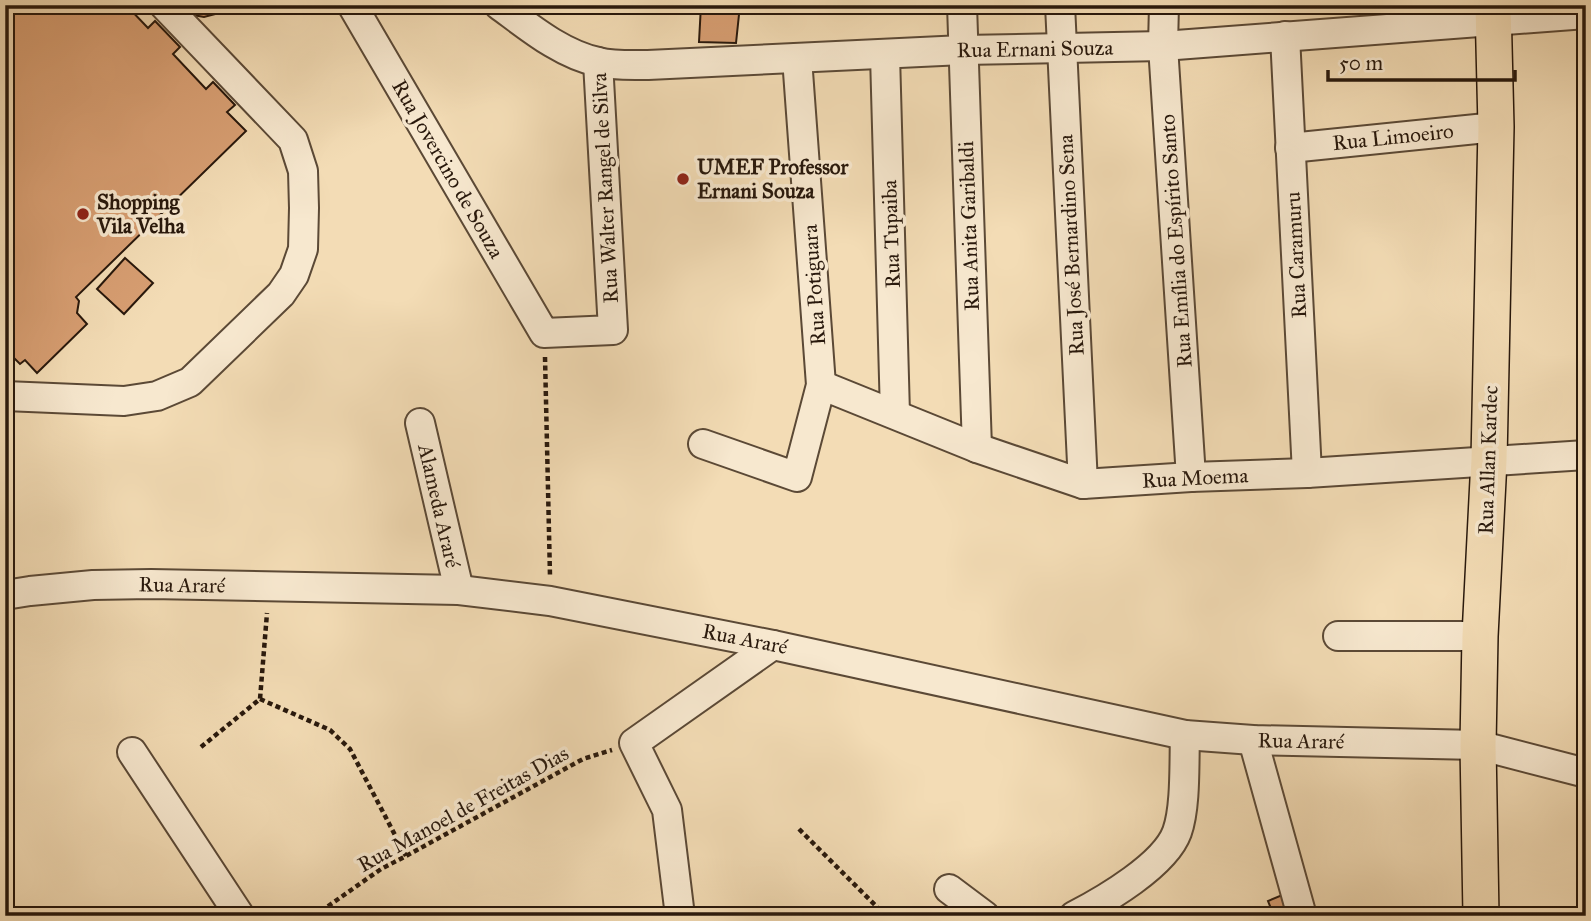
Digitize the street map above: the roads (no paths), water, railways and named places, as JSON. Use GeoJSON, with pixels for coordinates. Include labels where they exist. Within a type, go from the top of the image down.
{"type":"FeatureCollection","features":[{"type":"Feature","properties":{"kind":"main road","name":"Rua Allan Kardec"},"geometry":{"type":"LineString","coordinates":[[1481,916],[1480,636],[1489,460],[1496,127],[1493,10]]}},
{"type":"Feature","properties":{"kind":"street"},"geometry":{"type":"LineString","coordinates":[[5,396],[124,401],[157,396],[190,383],[281,294],[294,275],[303,249],[304,208],[303,171],[293,139],[164,5]]}},
{"type":"Feature","properties":{"kind":"street","name":"Rua Jovercino de Souza"},"geometry":{"type":"LineString","coordinates":[[352,5],[544,333]]}},
{"type":"Feature","properties":{"kind":"street","name":"Rua Ernani Souza"},"geometry":{"type":"LineString","coordinates":[[499,5],[546,39],[578,55],[598,62],[648,65],[963,50],[1163,46],[1285,36],[1493,10],[1586,14]]}},
{"type":"Feature","properties":{"kind":"street","name":"Rua Anita Garibaldi"},"geometry":{"type":"LineString","coordinates":[[962,5],[977,448]]}},
{"type":"Feature","properties":{"kind":"street","name":"Rua José Bernardino Sena"},"geometry":{"type":"LineString","coordinates":[[1060,5],[1083,484]]}},
{"type":"Feature","properties":{"kind":"street","name":"Rua Emília do Espírito Santo"},"geometry":{"type":"LineString","coordinates":[[1164,5],[1163,46],[1191,477]]}},
{"type":"Feature","properties":{"kind":"street","name":"Rua Caramuru"},"geometry":{"type":"LineString","coordinates":[[1285,36],[1307,474]]}},
{"type":"Feature","properties":{"kind":"street","name":"Rua Tupaiba"},"geometry":{"type":"LineString","coordinates":[[885,55],[895,414]]}},
{"type":"Feature","properties":{"kind":"street","name":"Rua Potiguara"},"geometry":{"type":"LineString","coordinates":[[703,444],[797,477],[821,385],[797,58]]}},
{"type":"Feature","properties":{"kind":"street","name":"Rua Walter Rangel de Silva"},"geometry":{"type":"LineString","coordinates":[[544,333],[613,330],[598,62]]}},
{"type":"Feature","properties":{"kind":"street","name":"Rua Limoeiro"},"geometry":{"type":"LineString","coordinates":[[1290,148],[1496,127]]}},
{"type":"Feature","properties":{"kind":"street","name":"Rua Moema"},"geometry":{"type":"LineString","coordinates":[[821,385],[977,448],[1083,484],[1191,477],[1307,474],[1586,455]]}},
{"type":"Feature","properties":{"kind":"street","name":"Alameda Araré"},"geometry":{"type":"LineString","coordinates":[[420,423],[459,590]]}},
{"type":"Feature","properties":{"kind":"street","name":"Rua Araré"},"geometry":{"type":"LineString","coordinates":[[5,595],[139,584],[459,590],[550,601],[773,645],[1185,735],[1253,740],[1479,746],[1586,773]]}},
{"type":"Feature","properties":{"kind":"street"},"geometry":{"type":"LineString","coordinates":[[1338,636],[1480,636]]}},
{"type":"Feature","properties":{"kind":"street"},"geometry":{"type":"LineString","coordinates":[[680,916],[667,810],[634,743],[773,645]]}},
{"type":"Feature","properties":{"kind":"street"},"geometry":{"type":"LineString","coordinates":[[1074,916],[1153,865],[1177,833],[1183,797],[1185,735]]}},
{"type":"Feature","properties":{"kind":"street"},"geometry":{"type":"LineString","coordinates":[[1253,740],[1302,916]]}},
{"type":"Feature","properties":{"kind":"street"},"geometry":{"type":"LineString","coordinates":[[132,752],[240,916]]}},
{"type":"Feature","properties":{"kind":"street"},"geometry":{"type":"LineString","coordinates":[[949,889],[985,916]]}},
{"type":"Feature","properties":{"kind":"place","name":"UMEF Professor Ernani Souza"},"geometry":{"type":"Point","coordinates":[683,179]}},
{"type":"Feature","properties":{"kind":"place","name":"Shopping Vila Velha"},"geometry":{"type":"Point","coordinates":[83,214]}}]}
